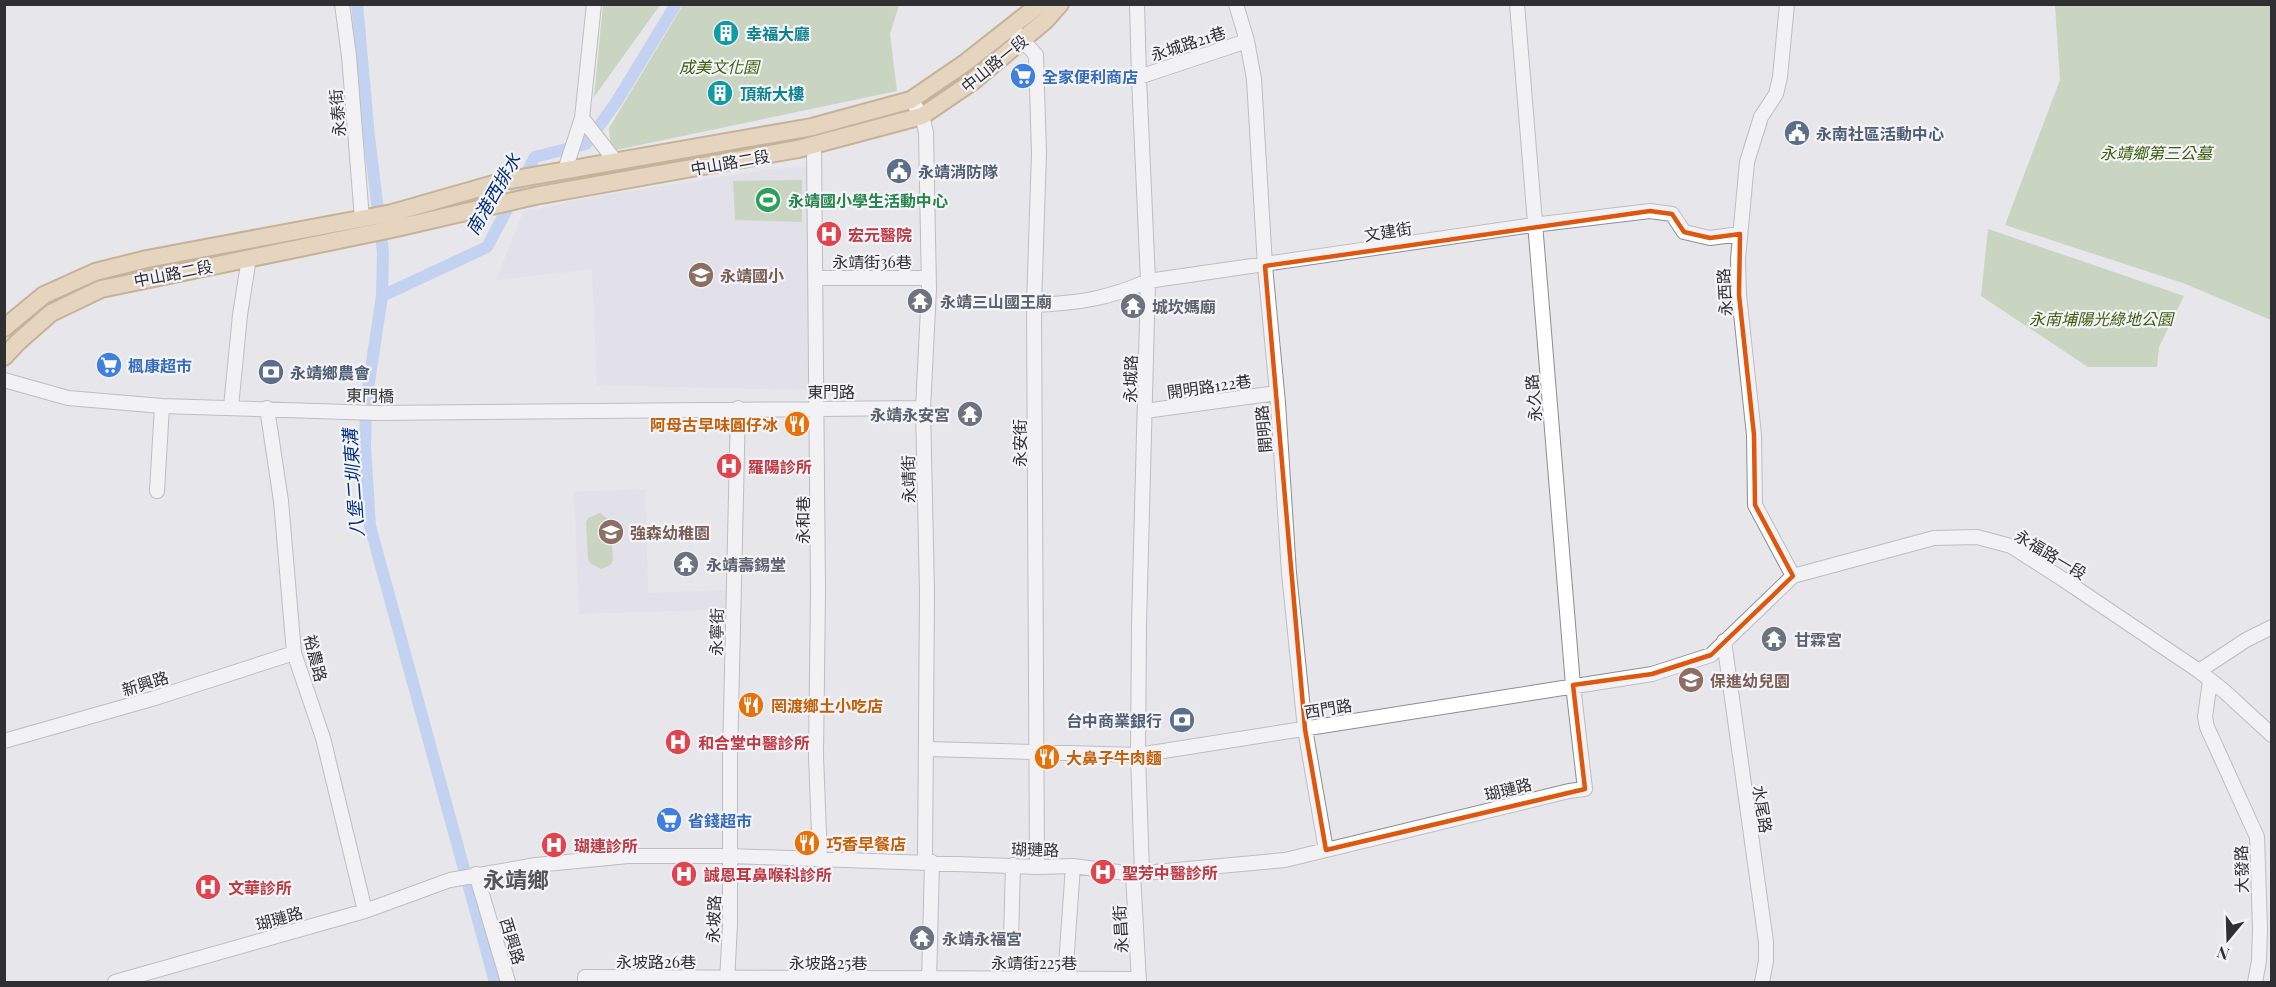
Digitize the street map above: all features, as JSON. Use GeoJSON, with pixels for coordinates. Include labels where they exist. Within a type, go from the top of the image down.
{"type":"FeatureCollection","features":[{"type":"Feature","properties":{"kind":"main road","name":"中山路一段"},"geometry":{"type":"LineString","coordinates":[[922,116],[972,82],[1017,34],[1040,4]]}},
{"type":"Feature","properties":{"kind":"main road","name":"中山路一段"},"geometry":{"type":"LineString","coordinates":[[911,100],[1017,34],[1060,4]]}},
{"type":"Feature","properties":{"kind":"main road","name":"中山路二段"},"geometry":{"type":"LineString","coordinates":[[392,221],[504,181],[812,127],[911,100]]}},
{"type":"Feature","properties":{"kind":"main road","name":"中山路二段"},"geometry":{"type":"LineString","coordinates":[[392,221],[487,206],[814,146],[922,116]]}},
{"type":"Feature","properties":{"kind":"main road"},"geometry":{"type":"LineString","coordinates":[[362,227],[392,221]]}},
{"type":"Feature","properties":{"kind":"main road","name":"中山路二段"},"geometry":{"type":"LineString","coordinates":[[4,357],[51,313],[101,289],[249,258],[362,227]]}},
{"type":"Feature","properties":{"kind":"main road","name":"中山路二段"},"geometry":{"type":"LineString","coordinates":[[4,328],[44,295],[95,272],[147,259],[362,227]]}},
{"type":"Feature","properties":{"kind":"street","name":"永泰街"},"geometry":{"type":"LineString","coordinates":[[342,4],[349,56],[362,227]]}},
{"type":"Feature","properties":{"kind":"street"},"geometry":{"type":"LineString","coordinates":[[565,171],[582,118],[594,4]]}},
{"type":"Feature","properties":{"kind":"street","name":"永城路"},"geometry":{"type":"LineString","coordinates":[[1137,4],[1138,77],[1149,281],[1139,603],[1138,873]]}},
{"type":"Feature","properties":{"kind":"street","name":"開明路"},"geometry":{"type":"LineString","coordinates":[[1236,4],[1247,41],[1254,79],[1265,266],[1277,393],[1289,573],[1305,729],[1326,850]]}},
{"type":"Feature","properties":{"kind":"street","name":"永久路"},"geometry":{"type":"LineString","coordinates":[[1516,4],[1533,225],[1584,789]]}},
{"type":"Feature","properties":{"kind":"street","name":"永西路"},"geometry":{"type":"LineString","coordinates":[[1787,4],[1780,77],[1776,94],[1758,124],[1747,162],[1740,234],[1739,295],[1754,435],[1755,505],[1793,576]]}},
{"type":"Feature","properties":{"kind":"street","name":"永安街"},"geometry":{"type":"LineString","coordinates":[[1017,34],[1036,55],[1039,153],[1034,305],[1037,867]]}},
{"type":"Feature","properties":{"kind":"street","name":"永城路21巷"},"geometry":{"type":"LineString","coordinates":[[1138,77],[1247,41]]}},
{"type":"Feature","properties":{"kind":"street","name":"永靖街"},"geometry":{"type":"LineString","coordinates":[[911,100],[922,116],[926,143],[929,289],[923,408],[927,592],[929,980]]}},
{"type":"Feature","properties":{"kind":"street"},"geometry":{"type":"LineString","coordinates":[[582,118],[616,162]]}},
{"type":"Feature","properties":{"kind":"street","name":"永和巷"},"geometry":{"type":"LineString","coordinates":[[814,146],[818,408],[816,756],[820,859]]}},
{"type":"Feature","properties":{"kind":"street","name":"文建街"},"geometry":{"type":"LineString","coordinates":[[1034,305],[1096,300],[1149,281],[1265,266],[1533,225],[1650,211],[1672,214],[1684,232],[1710,237],[1740,234]]}},
{"type":"Feature","properties":{"kind":"street"},"geometry":{"type":"LineString","coordinates":[[231,408],[240,315],[249,258]]}},
{"type":"Feature","properties":{"kind":"street","name":"永靖街36巷"},"geometry":{"type":"LineString","coordinates":[[816,278],[928,278]]}},
{"type":"Feature","properties":{"kind":"street","name":"東門橋"},"geometry":{"type":"LineString","coordinates":[[4,380],[68,399],[162,406],[377,412],[738,408]]}},
{"type":"Feature","properties":{"kind":"street","name":"開明路122巷"},"geometry":{"type":"LineString","coordinates":[[1145,411],[1277,393]]}},
{"type":"Feature","properties":{"kind":"street"},"geometry":{"type":"LineString","coordinates":[[157,491],[162,406]]}},
{"type":"Feature","properties":{"kind":"street","name":"裕農路"},"geometry":{"type":"LineString","coordinates":[[267,408],[281,501],[294,653],[323,738],[365,911]]}},
{"type":"Feature","properties":{"kind":"street","name":"東門路"},"geometry":{"type":"LineString","coordinates":[[738,408],[923,408]]}},
{"type":"Feature","properties":{"kind":"street","name":"永寧街"},"geometry":{"type":"LineString","coordinates":[[731,856],[730,757],[738,408]]}},
{"type":"Feature","properties":{"kind":"street","name":"永福路一段"},"geometry":{"type":"LineString","coordinates":[[1725,641],[1793,576],[1934,538],[1977,537],[2011,546],[2205,676],[2271,735]]}},
{"type":"Feature","properties":{"kind":"street"},"geometry":{"type":"LineString","coordinates":[[2205,676],[2246,640],[2271,627]]}},
{"type":"Feature","properties":{"kind":"street","name":"西門路"},"geometry":{"type":"LineString","coordinates":[[927,749],[1138,755],[1652,674],[1711,655],[1725,641]]}},
{"type":"Feature","properties":{"kind":"street","name":"水尾路"},"geometry":{"type":"LineString","coordinates":[[1725,641],[1766,942],[1762,982]]}},
{"type":"Feature","properties":{"kind":"street","name":"新興路"},"geometry":{"type":"LineString","coordinates":[[4,741],[155,698],[294,653]]}},
{"type":"Feature","properties":{"kind":"street","name":"大發路"},"geometry":{"type":"LineString","coordinates":[[2205,676],[2207,727],[2257,837],[2260,928],[2259,961],[2255,982]]}},
{"type":"Feature","properties":{"kind":"street","name":"瑚璉路"},"geometry":{"type":"LineString","coordinates":[[115,982],[148,979],[193,959],[365,911],[450,880],[536,865],[628,856],[731,856],[1037,867],[1072,866],[1138,873],[1285,860],[1584,789]]}},
{"type":"Feature","properties":{"kind":"street","name":"永坡路"},"geometry":{"type":"LineString","coordinates":[[727,980],[731,856]]}},
{"type":"Feature","properties":{"kind":"street"},"geometry":{"type":"LineString","coordinates":[[1011,940],[1013,865]]}},
{"type":"Feature","properties":{"kind":"street"},"geometry":{"type":"LineString","coordinates":[[1065,979],[1072,866]]}},
{"type":"Feature","properties":{"kind":"street","name":"永昌街"},"geometry":{"type":"LineString","coordinates":[[1138,873],[1139,981]]}},
{"type":"Feature","properties":{"kind":"street","name":"西興路"},"geometry":{"type":"LineString","coordinates":[[476,874],[508,982]]}},
{"type":"Feature","properties":{"kind":"street","name":"永坡路26巷"},"geometry":{"type":"LineString","coordinates":[[585,980],[727,980]]}},
{"type":"Feature","properties":{"kind":"street","name":"永坡路25巷"},"geometry":{"type":"LineString","coordinates":[[727,980],[929,980]]}},
{"type":"Feature","properties":{"kind":"street","name":"永靖街225巷"},"geometry":{"type":"LineString","coordinates":[[929,980],[1139,981]]}},
{"type":"Feature","properties":{"kind":"highlighted area"},"geometry":{"type":"Polygon","coordinates":[[[1650,211],[1672,214],[1684,232],[1710,238],[1740,234],[1739,295],[1754,435],[1755,505],[1793,576],[1711,655],[1652,674],[1573,685],[1585,789],[1326,850],[1305,729],[1265,266],[1650,211]]]}},
{"type":"Feature","properties":{"kind":"shaded area","name":"永靖國小"},"geometry":{"type":"Polygon","coordinates":[[[809,167],[808,390],[597,385],[592,269],[496,280],[523,212],[588,198],[771,169],[809,167]]]}},
{"type":"Feature","properties":{"kind":"shaded area","name":"強森幼稚園"},"geometry":{"type":"Polygon","coordinates":[[[645,489],[648,593],[730,590],[731,609],[579,614],[574,492],[645,489]]]}},
{"type":"Feature","properties":{"kind":"green space","name":"成美文化園"},"geometry":{"type":"Polygon","coordinates":[[[603,5],[660,5],[594,97],[603,5]]]}},
{"type":"Feature","properties":{"kind":"green space","name":"成美文化園"},"geometry":{"type":"Polygon","coordinates":[[[683,5],[899,5],[890,34],[897,91],[611,151],[609,128],[683,5]]]}},
{"type":"Feature","properties":{"kind":"green space","name":"永靖鄉第三公墓"},"geometry":{"type":"Polygon","coordinates":[[[2055,5],[2271,5],[2271,320],[2183,283],[2005,225],[2060,80],[2055,5]]]}},
{"type":"Feature","properties":{"kind":"green space","name":"永靖國小學生活動中心"},"geometry":{"type":"Polygon","coordinates":[[[802,180],[802,222],[735,220],[733,181],[802,180]]]}},
{"type":"Feature","properties":{"kind":"green space","name":"永南埔陽光綠地公園"},"geometry":{"type":"Polygon","coordinates":[[[1988,229],[2184,296],[2159,347],[2157,367],[2088,367],[1981,296],[1988,229]]]}},
{"type":"Feature","properties":{"kind":"green space"},"geometry":{"type":"Polygon","coordinates":[[[600,513],[610,521],[613,560],[610,565],[601,569],[590,563],[588,559],[586,522],[588,518],[600,513]]]}},
{"type":"Feature","properties":{"kind":"waterway","name":"八堡二圳東溝"},"geometry":{"type":"LineString","coordinates":[[357,4],[369,137],[383,252],[382,296],[366,402],[365,447],[370,526],[495,982]]}},
{"type":"Feature","properties":{"kind":"waterway","name":"南港西排水"},"geometry":{"type":"LineString","coordinates":[[382,296],[487,247],[535,157],[586,144],[615,104],[676,4]]}},
{"type":"Feature","properties":{"kind":"place","name":"幸福大廳"},"geometry":{"type":"Point","coordinates":[726,33]}},
{"type":"Feature","properties":{"kind":"place","name":"全家便利商店"},"geometry":{"type":"Point","coordinates":[1023,76]}},
{"type":"Feature","properties":{"kind":"place","name":"頂新大樓"},"geometry":{"type":"Point","coordinates":[720,93]}},
{"type":"Feature","properties":{"kind":"place","name":"永南社區活動中心"},"geometry":{"type":"Point","coordinates":[1797,133]}},
{"type":"Feature","properties":{"kind":"place","name":"永靖消防隊"},"geometry":{"type":"Point","coordinates":[899,171]}},
{"type":"Feature","properties":{"kind":"place","name":"永靖國小學生活動中心"},"geometry":{"type":"Point","coordinates":[768,200]}},
{"type":"Feature","properties":{"kind":"place","name":"宏元醫院"},"geometry":{"type":"Point","coordinates":[829,234]}},
{"type":"Feature","properties":{"kind":"place","name":"永靖國小"},"geometry":{"type":"Point","coordinates":[701,275]}},
{"type":"Feature","properties":{"kind":"place","name":"永靖三山國王廟"},"geometry":{"type":"Point","coordinates":[920,301]}},
{"type":"Feature","properties":{"kind":"place","name":"城坎媽廟"},"geometry":{"type":"Point","coordinates":[1133,306]}},
{"type":"Feature","properties":{"kind":"place","name":"楓康超市"},"geometry":{"type":"Point","coordinates":[109,365]}},
{"type":"Feature","properties":{"kind":"place","name":"永靖鄉農會"},"geometry":{"type":"Point","coordinates":[271,372]}},
{"type":"Feature","properties":{"kind":"place","name":"永靖永安宮"},"geometry":{"type":"Point","coordinates":[970,414]}},
{"type":"Feature","properties":{"kind":"place","name":"阿母古早味圓仔冰"},"geometry":{"type":"Point","coordinates":[797,424]}},
{"type":"Feature","properties":{"kind":"place","name":"羅陽診所"},"geometry":{"type":"Point","coordinates":[729,466]}},
{"type":"Feature","properties":{"kind":"place","name":"強森幼稚園"},"geometry":{"type":"Point","coordinates":[611,532]}},
{"type":"Feature","properties":{"kind":"place","name":"永靖壽錫堂"},"geometry":{"type":"Point","coordinates":[686,564]}},
{"type":"Feature","properties":{"kind":"place","name":"甘霖宮"},"geometry":{"type":"Point","coordinates":[1774,639]}},
{"type":"Feature","properties":{"kind":"place","name":"保進幼兒園"},"geometry":{"type":"Point","coordinates":[1691,680]}},
{"type":"Feature","properties":{"kind":"place","name":"罔渡鄉土小吃店"},"geometry":{"type":"Point","coordinates":[751,705]}},
{"type":"Feature","properties":{"kind":"place","name":"台中商業銀行"},"geometry":{"type":"Point","coordinates":[1182,720]}},
{"type":"Feature","properties":{"kind":"place","name":"和合堂中醫診所"},"geometry":{"type":"Point","coordinates":[678,742]}},
{"type":"Feature","properties":{"kind":"place","name":"大鼻子牛肉麵"},"geometry":{"type":"Point","coordinates":[1047,757]}},
{"type":"Feature","properties":{"kind":"place","name":"省錢超市"},"geometry":{"type":"Point","coordinates":[669,820]}},
{"type":"Feature","properties":{"kind":"place","name":"巧香早餐店"},"geometry":{"type":"Point","coordinates":[807,843]}},
{"type":"Feature","properties":{"kind":"place","name":"瑚連診所"},"geometry":{"type":"Point","coordinates":[554,845]}},
{"type":"Feature","properties":{"kind":"place","name":"聖芳中醫診所"},"geometry":{"type":"Point","coordinates":[1103,872]}},
{"type":"Feature","properties":{"kind":"place","name":"誠恩耳鼻喉科診所"},"geometry":{"type":"Point","coordinates":[684,874]}},
{"type":"Feature","properties":{"kind":"place","name":"文華診所"},"geometry":{"type":"Point","coordinates":[208,887]}},
{"type":"Feature","properties":{"kind":"place","name":"永靖永福宮"},"geometry":{"type":"Point","coordinates":[922,938]}},
{"type":"Feature","properties":{"kind":"district","name":"永靖鄉"},"geometry":{"type":"Point","coordinates":[516,879]}}]}
